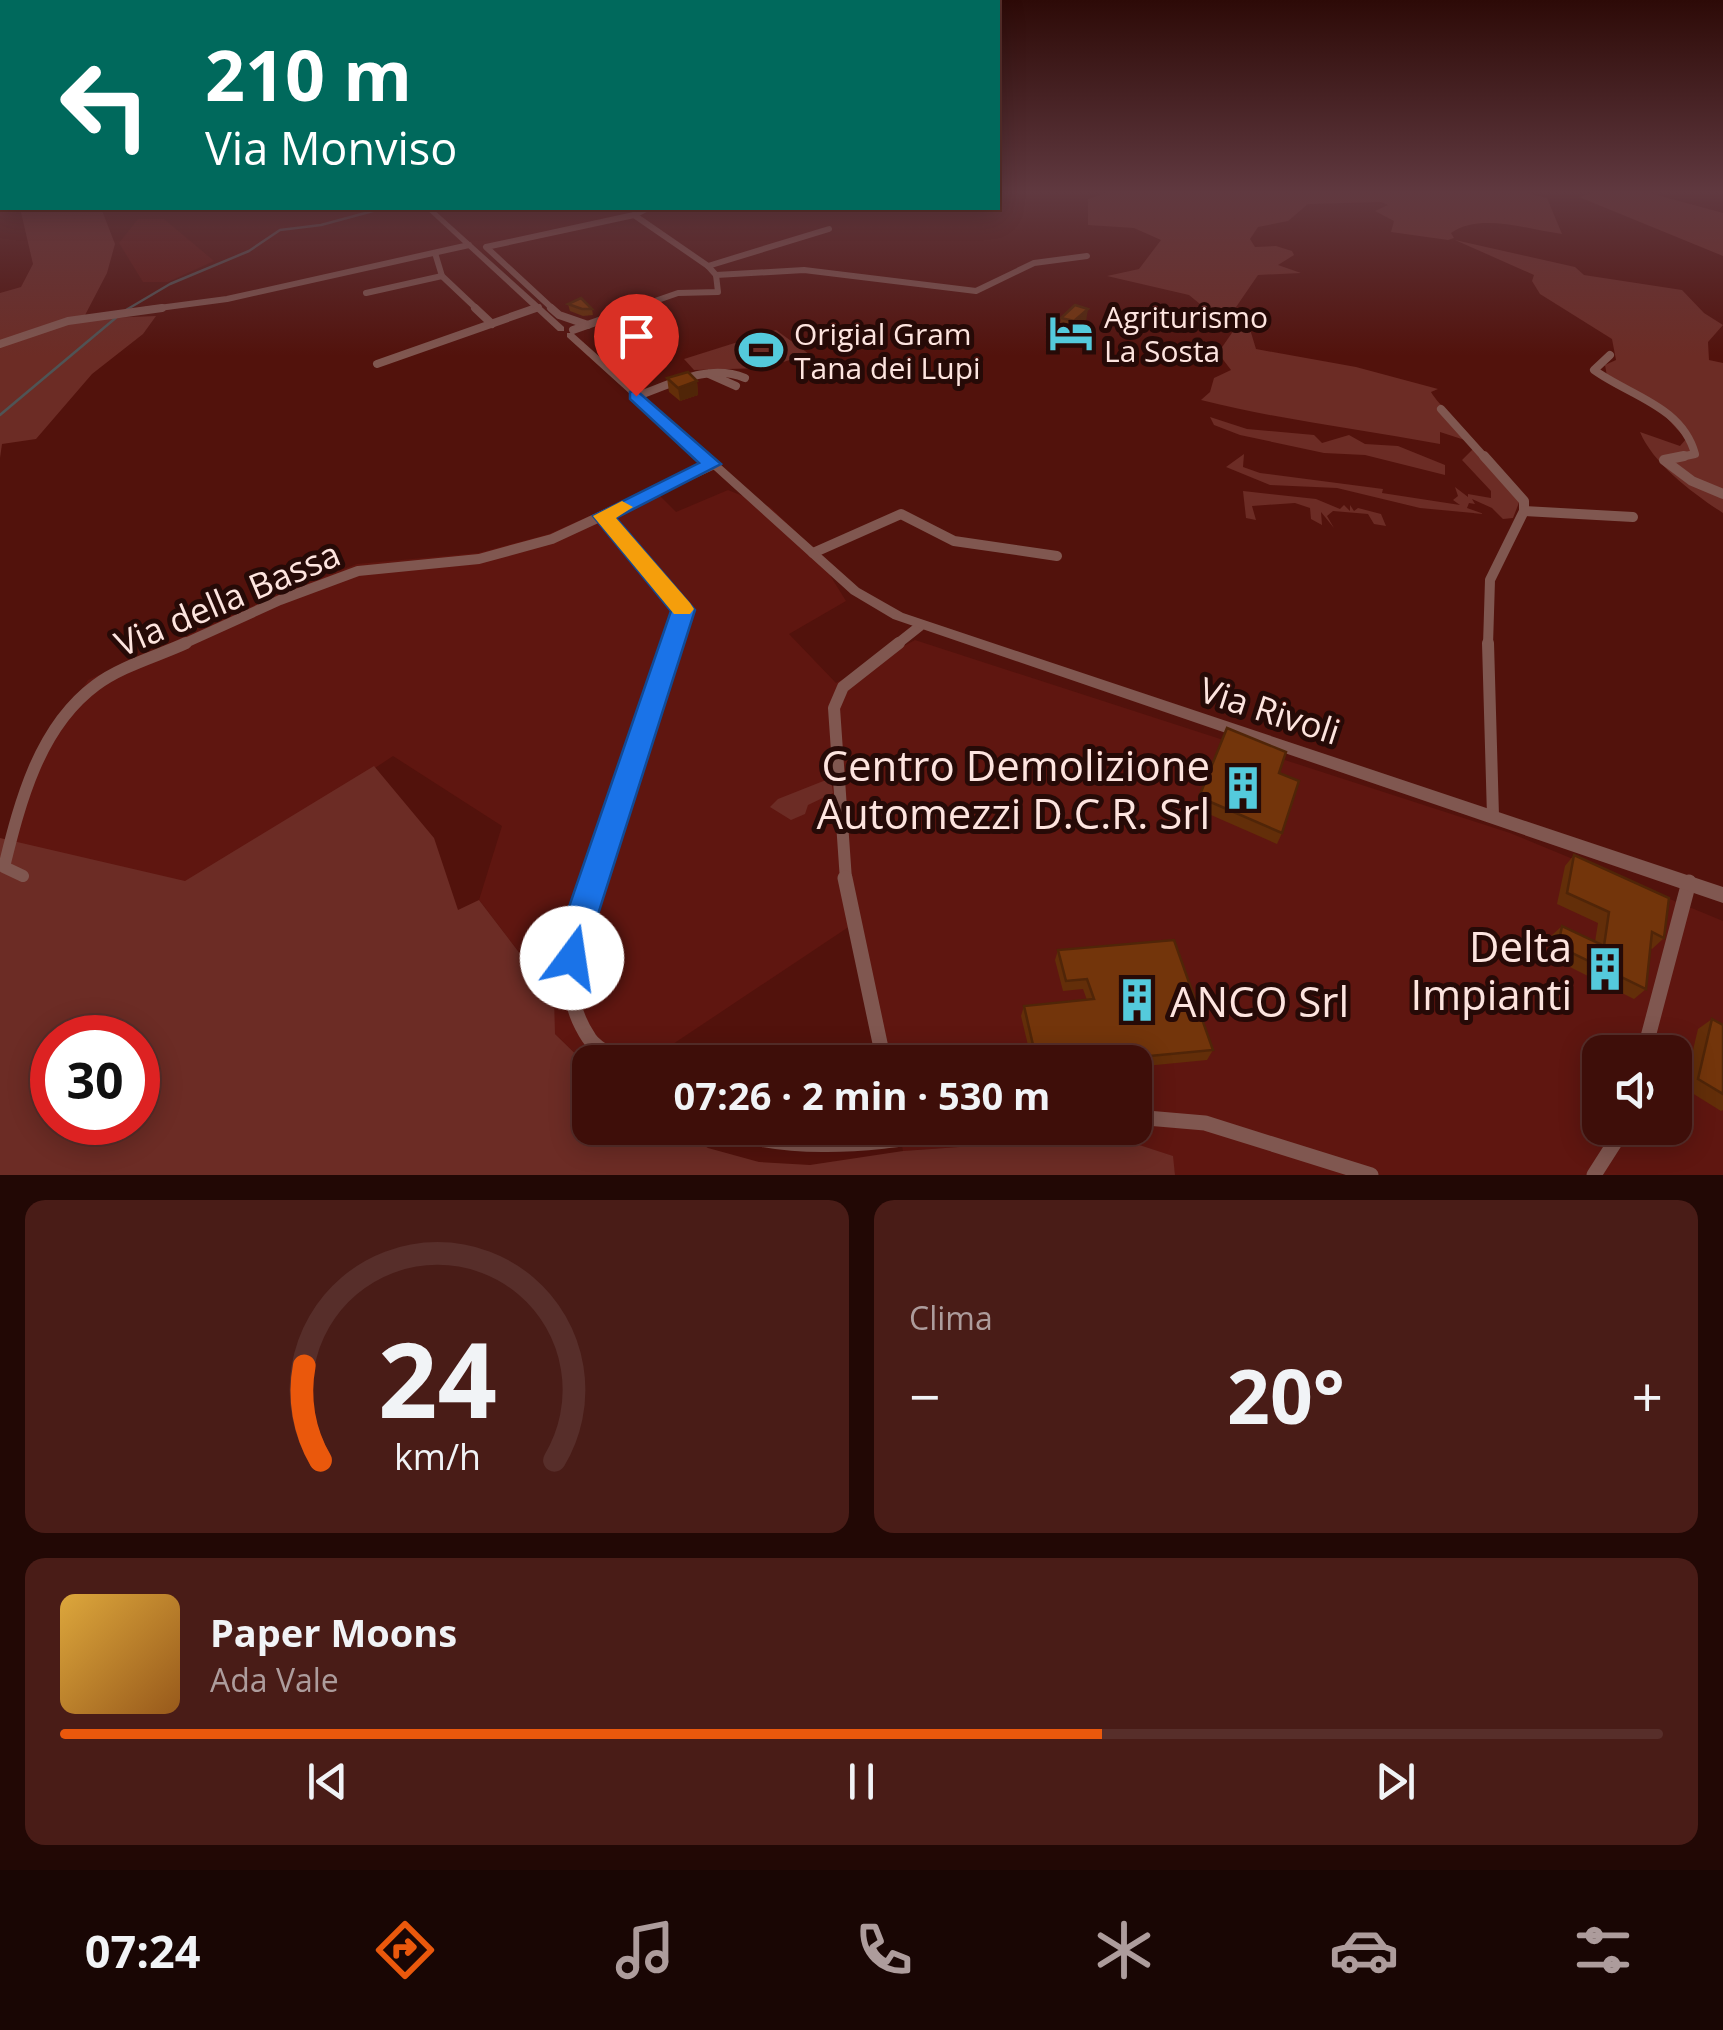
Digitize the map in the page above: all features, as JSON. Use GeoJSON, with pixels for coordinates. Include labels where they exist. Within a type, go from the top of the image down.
{"type":"FeatureCollection","features":[{"type":"Feature","properties":{"kind":"street"},"geometry":{"type":"LineString","coordinates":[[490,247],[485,248],[559,315],[588,325]]}},
{"type":"Feature","properties":{"kind":"street"},"geometry":{"type":"LineString","coordinates":[[568,331],[678,294],[717,294],[716,275],[680,247]]}},
{"type":"Feature","properties":{"kind":"street"},"geometry":{"type":"LineString","coordinates":[[708,266],[771,247]]}},
{"type":"Feature","properties":{"kind":"street"},"geometry":{"type":"LineString","coordinates":[[0,344],[68,322],[214,302],[472,248]]}},
{"type":"Feature","properties":{"kind":"street","name":"Via Rivoli"},"geometry":{"type":"LineString","coordinates":[[472,248],[854,591],[920,626],[1723,896]]}},
{"type":"Feature","properties":{"kind":"street"},"geometry":{"type":"LineString","coordinates":[[435,253],[442,276],[492,324]]}},
{"type":"Feature","properties":{"kind":"street"},"geometry":{"type":"LineString","coordinates":[[716,275],[804,270],[976,291],[994,287],[1003,278],[1036,262],[1088,256]]}},
{"type":"Feature","properties":{"kind":"street"},"geometry":{"type":"LineString","coordinates":[[366,293],[442,276]]}},
{"type":"Feature","properties":{"kind":"street"},"geometry":{"type":"LineString","coordinates":[[377,364],[540,308]]}},
{"type":"Feature","properties":{"kind":"street"},"geometry":{"type":"LineString","coordinates":[[1610,354],[1594,370],[1610,384],[1676,418],[1694,438],[1695,454],[1664,460],[1670,468],[1723,494]]}},
{"type":"Feature","properties":{"kind":"street"},"geometry":{"type":"LineString","coordinates":[[636,396],[708,374],[732,372],[745,378]]}},
{"type":"Feature","properties":{"kind":"street"},"geometry":{"type":"LineString","coordinates":[[708,374],[736,386]]}},
{"type":"Feature","properties":{"kind":"street"},"geometry":{"type":"LineString","coordinates":[[1441,409],[1524,501],[1524,511],[1488,585],[1493,816]]}},
{"type":"Feature","properties":{"kind":"street","name":"Via della Bassa"},"geometry":{"type":"LineString","coordinates":[[22,876],[4,867],[24,787],[72,703],[98,683],[280,600],[358,571],[478,559],[552,540],[712,464]]}},
{"type":"Feature","properties":{"kind":"street"},"geometry":{"type":"LineString","coordinates":[[1524,511],[1633,517]]}},
{"type":"Feature","properties":{"kind":"street"},"geometry":{"type":"LineString","coordinates":[[813,553],[901,514],[920,530],[963,542],[1010,553],[1057,556]]}},
{"type":"Feature","properties":{"kind":"street"},"geometry":{"type":"LineString","coordinates":[[596,1045],[590,1041],[566,985],[577,930],[683,610],[604,516]]}},
{"type":"Feature","properties":{"kind":"street"},"geometry":{"type":"LineString","coordinates":[[880,1045],[843,868],[834,708],[842,687],[920,626]]}},
{"type":"Feature","properties":{"kind":"street"},"geometry":{"type":"LineString","coordinates":[[1648,1035],[1688,882]]}},
{"type":"Feature","properties":{"kind":"street"},"geometry":{"type":"LineString","coordinates":[[1152,1118],[1205,1123],[1371,1175]]}},
{"type":"Feature","properties":{"kind":"street"},"geometry":{"type":"LineString","coordinates":[[1594,1175],[1616,1145]]}},
{"type":"Feature","properties":{"kind":"shaded area"},"geometry":{"type":"Polygon","coordinates":[[[29,247],[114,247],[107,273],[83,319],[156,316],[143,334],[92,374],[36,439],[2,444],[0,458],[0,293],[21,287],[33,264],[29,247]]]}},
{"type":"Feature","properties":{"kind":"shaded area"},"geometry":{"type":"Polygon","coordinates":[[[121,247],[197,247],[214,261],[168,282],[143,282],[121,247]]]}},
{"type":"Feature","properties":{"kind":"shaded area"},"geometry":{"type":"Polygon","coordinates":[[[1156,247],[1279,247],[1294,255],[1278,265],[1301,273],[1258,275],[1221,329],[1195,325],[1200,304],[1189,295],[1107,276],[1139,269],[1156,247]]]}},
{"type":"Feature","properties":{"kind":"shaded area"},"geometry":{"type":"Polygon","coordinates":[[[1470,247],[1575,267],[1584,275],[1682,290],[1704,313],[1723,325],[1708,342],[1709,360],[1723,363],[1723,513],[1676,478],[1646,444],[1640,432],[1680,446],[1686,439],[1656,406],[1607,376],[1605,365],[1616,360],[1612,339],[1540,294],[1532,281],[1534,275],[1470,247]]]}},
{"type":"Feature","properties":{"kind":"shaded area"},"geometry":{"type":"Polygon","coordinates":[[[1701,247],[1723,247],[1723,256],[1701,247]]]}},
{"type":"Feature","properties":{"kind":"shaded area"},"geometry":{"type":"Polygon","coordinates":[[[1249,326],[1256,349],[1356,367],[1438,389],[1431,392],[1477,444],[1440,432],[1440,444],[1201,400],[1210,392],[1214,378],[1231,370],[1218,353],[1236,327],[1249,326]]]}},
{"type":"Feature","properties":{"kind":"shaded area","name":"Origial Gram Tana dei Lupi"},"geometry":{"type":"Polygon","coordinates":[[[776,330],[809,354],[764,368],[694,370],[684,359],[776,330]]]}},
{"type":"Feature","properties":{"kind":"shaded area"},"geometry":{"type":"Polygon","coordinates":[[[1210,417],[1247,429],[1314,435],[1322,443],[1349,435],[1365,444],[1398,446],[1445,465],[1445,475],[1365,455],[1324,453],[1240,435],[1214,425],[1210,417]]]}},
{"type":"Feature","properties":{"kind":"shaded area"},"geometry":{"type":"Polygon","coordinates":[[[1473,449],[1520,500],[1513,518],[1503,519],[1492,508],[1472,499],[1475,504],[1469,503],[1467,508],[1484,514],[1420,508],[1337,488],[1270,485],[1226,467],[1244,454],[1243,467],[1260,473],[1383,489],[1382,493],[1460,505],[1453,500],[1458,496],[1455,487],[1468,497],[1491,498],[1491,491],[1462,460],[1473,449]]]}},
{"type":"Feature","properties":{"kind":"shaded area"},"geometry":{"type":"Polygon","coordinates":[[[652,488],[676,512],[728,490],[770,507],[813,548],[846,601],[789,634],[836,683],[915,640],[1510,833],[1723,921],[1723,1175],[1175,1175],[1172,1156],[1139,1145],[1152,1145],[1152,1045],[883,1045],[859,920],[672,1045],[572,1045],[572,1050],[554,1033],[554,998],[479,900],[502,826],[393,756],[184,895],[3,889],[32,773],[88,680],[277,595],[357,564],[478,553],[549,534],[652,488]]]}},
{"type":"Feature","properties":{"kind":"shaded area"},"geometry":{"type":"Polygon","coordinates":[[[1243,491],[1316,499],[1340,509],[1344,505],[1350,511],[1350,505],[1354,511],[1358,508],[1381,514],[1386,526],[1374,524],[1368,514],[1333,511],[1327,516],[1334,528],[1321,512],[1322,525],[1311,519],[1310,508],[1295,503],[1252,506],[1256,520],[1246,518],[1243,491]]]}},
{"type":"Feature","properties":{"kind":"shaded area"},"geometry":{"type":"Polygon","coordinates":[[[374,766],[434,838],[458,910],[479,900],[554,998],[555,1034],[572,1051],[572,1145],[703,1145],[759,1162],[810,1165],[903,1151],[987,1145],[1139,1145],[1173,1156],[1175,1175],[0,1175],[0,838],[185,881],[374,766]]]}},
{"type":"Feature","properties":{"kind":"shaded area"},"geometry":{"type":"Polygon","coordinates":[[[831,778],[833,793],[808,805],[805,814],[791,820],[770,807],[778,799],[831,778]]]}},
{"type":"Feature","properties":{"kind":"shaded area"},"geometry":{"type":"Polygon","coordinates":[[[902,1145],[987,1145],[903,1151],[902,1145]]]}},
{"type":"Feature","properties":{"kind":"building"},"geometry":{"type":"Polygon","coordinates":[[[581,298],[592,309],[568,304],[581,298]]]}},
{"type":"Feature","properties":{"kind":"building"},"geometry":{"type":"Polygon","coordinates":[[[1075,305],[1088,309],[1074,321],[1061,318],[1075,305]]]}},
{"type":"Feature","properties":{"kind":"building"},"geometry":{"type":"Polygon","coordinates":[[[688,372],[697,381],[678,388],[667,378],[688,372]]]}},
{"type":"Feature","properties":{"kind":"building","name":"Centro Demolizione Automezzi D.C.R. Srl"},"geometry":{"type":"Polygon","coordinates":[[[1227,728],[1286,752],[1279,773],[1299,781],[1282,833],[1199,797],[1227,728]]]}},
{"type":"Feature","properties":{"kind":"building"},"geometry":{"type":"Polygon","coordinates":[[[1574,855],[1669,898],[1664,938],[1652,932],[1646,989],[1558,946],[1562,926],[1604,946],[1609,912],[1567,893],[1574,855]]]}},
{"type":"Feature","properties":{"kind":"building","name":"ANCO Srl"},"geometry":{"type":"Polygon","coordinates":[[[1174,940],[1213,1050],[1152,1056],[1152,1045],[1033,1045],[1024,1006],[1094,999],[1087,979],[1066,981],[1058,950],[1174,940]]]}},
{"type":"Feature","properties":{"kind":"building"},"geometry":{"type":"Polygon","coordinates":[[[1712,1019],[1723,1025],[1723,1094],[1698,1079],[1712,1019]]]}},
{"type":"Feature","properties":{"kind":"waterway"},"geometry":{"type":"LineString","coordinates":[[126,310],[170,284],[255,247]]}},
{"type":"Feature","properties":{"kind":"waterway"},"geometry":{"type":"LineString","coordinates":[[0,415],[118,316]]}},
{"type":"Feature","properties":{"kind":"slow traffic"},"geometry":{"type":"LineString","coordinates":[[622,507],[604,516],[682,609]]}},
{"type":"Feature","properties":{"kind":"place","name":"Agriturismo La Sosta"},"geometry":{"type":"Point","coordinates":[1071,333]}},
{"type":"Feature","properties":{"kind":"place","name":"Origial Gram Tana dei Lupi"},"geometry":{"type":"Point","coordinates":[761,350]}},
{"type":"Feature","properties":{"kind":"place","name":"Centro Demolizione Automezzi D.C.R. Srl"},"geometry":{"type":"Point","coordinates":[1243,788]}},
{"type":"Feature","properties":{"kind":"place","name":"Delta Impianti"},"geometry":{"type":"Point","coordinates":[1605,969]}},
{"type":"Feature","properties":{"kind":"place","name":"ANCO Srl"},"geometry":{"type":"Point","coordinates":[1137,1000]}},
{"type":"Feature","properties":{"kind":"route"},"geometry":{"type":"LineString","coordinates":[[572,958],[577,930],[683,610],[604,516],[712,464],[636,396]]}}]}
